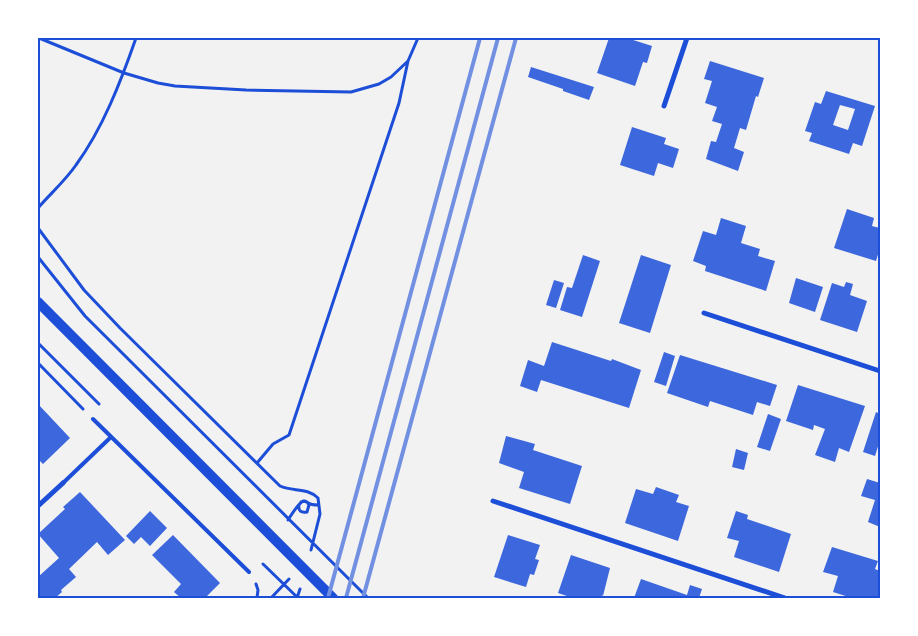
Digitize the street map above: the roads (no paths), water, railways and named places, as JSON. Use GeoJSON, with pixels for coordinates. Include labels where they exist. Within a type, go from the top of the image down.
{"type":"FeatureCollection","features":[{"type":"Feature","properties":{"kind":"main road"},"geometry":{"type":"LineString","coordinates":[[38,302],[333,598]]}},
{"type":"Feature","properties":{"kind":"street"},"geometry":{"type":"LineString","coordinates":[[664,106],[687,38]]}},
{"type":"Feature","properties":{"kind":"street"},"geometry":{"type":"LineString","coordinates":[[704,313],[880,371]]}},
{"type":"Feature","properties":{"kind":"street"},"geometry":{"type":"LineString","coordinates":[[38,506],[63,483]]}},
{"type":"Feature","properties":{"kind":"street"},"geometry":{"type":"LineString","coordinates":[[493,501],[785,598]]}},
{"type":"Feature","properties":{"kind":"lane"},"geometry":{"type":"LineString","coordinates":[[94,419],[249,572]]}},
{"type":"Feature","properties":{"kind":"lane"},"geometry":{"type":"LineString","coordinates":[[63,483],[111,437]]}},
{"type":"Feature","properties":{"kind":"railway"},"geometry":{"type":"LineString","coordinates":[[328,598],[480,38]]}},
{"type":"Feature","properties":{"kind":"railway"},"geometry":{"type":"LineString","coordinates":[[346,598],[498,38]]}},
{"type":"Feature","properties":{"kind":"railway"},"geometry":{"type":"LineString","coordinates":[[363,598],[516,38]]}}]}
